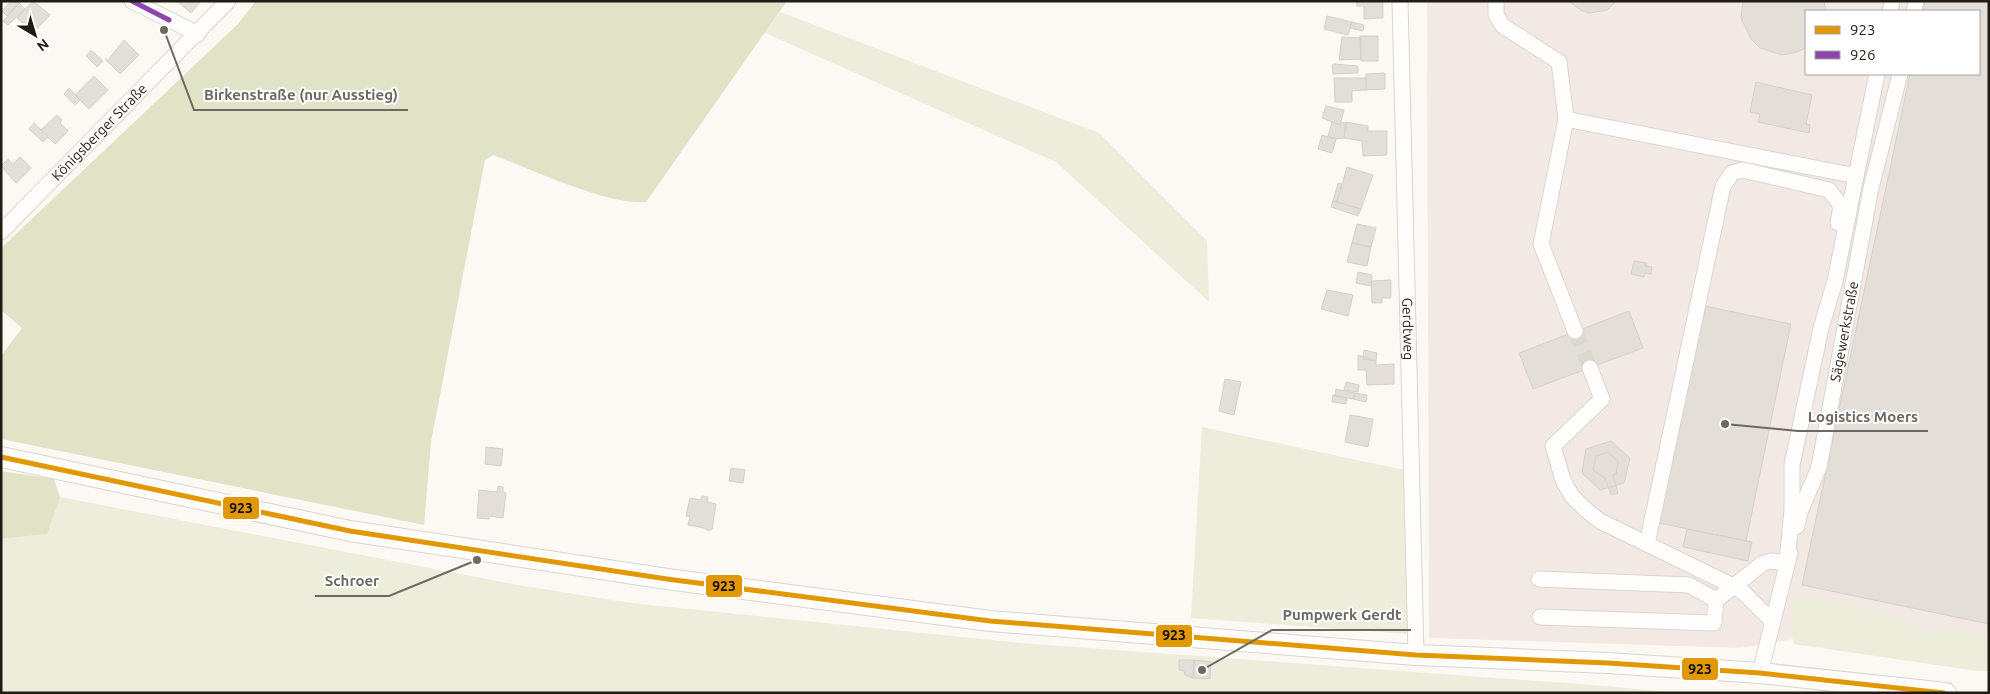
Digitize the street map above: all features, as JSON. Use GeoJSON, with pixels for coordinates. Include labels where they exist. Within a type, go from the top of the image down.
{"type":"FeatureCollection","features":[{"type":"Feature","properties":{"kind":"main road"},"geometry":{"type":"LineString","coordinates":[[1,457],[350,531],[667,579],[990,621],[1416,655],[1608,663],[1760,673],[1946,693]]}},
{"type":"Feature","properties":{"kind":"street"},"geometry":{"type":"LineString","coordinates":[[132,1],[198,34]]}},
{"type":"Feature","properties":{"kind":"street","name":"Königsberger Straße"},"geometry":{"type":"LineString","coordinates":[[1,232],[198,34],[228,1]]}},
{"type":"Feature","properties":{"kind":"street","name":"Gerdtweg"},"geometry":{"type":"LineString","coordinates":[[1400,1],[1416,655]]}},
{"type":"Feature","properties":{"kind":"street"},"geometry":{"type":"LineString","coordinates":[[1496,1],[1496,15],[1503,26],[1559,62],[1566,119],[1541,244],[1575,331]]}},
{"type":"Feature","properties":{"kind":"street"},"geometry":{"type":"LineString","coordinates":[[1540,617],[1714,622],[1716,600],[1733,586],[1762,564],[1771,561],[1787,563],[1792,510],[1792,465],[1821,328],[1835,281],[1877,75]]}},
{"type":"Feature","properties":{"kind":"street","name":"Sägewerkstraße"},"geometry":{"type":"LineString","coordinates":[[1760,673],[1800,512],[1819,467],[1871,188],[1900,75]]}},
{"type":"Feature","properties":{"kind":"street"},"geometry":{"type":"LineString","coordinates":[[1566,119],[1856,176]]}},
{"type":"Feature","properties":{"kind":"street"},"geometry":{"type":"LineString","coordinates":[[1648,544],[1723,186],[1732,173],[1743,170],[1829,190],[1841,206],[1827,280],[1821,328]]}},
{"type":"Feature","properties":{"kind":"street"},"geometry":{"type":"LineString","coordinates":[[1590,368],[1602,399],[1553,446],[1563,480],[1572,496],[1584,509],[1600,521],[1743,592],[1773,622]]}},
{"type":"Feature","properties":{"kind":"street"},"geometry":{"type":"LineString","coordinates":[[1539,579],[1689,585],[1716,600]]}},
{"type":"Feature","properties":{"kind":"shaded area"},"geometry":{"type":"Polygon","coordinates":[[[1427,1],[1989,1],[1989,668],[1801,638],[1740,648],[1429,638],[1427,1]]]}},
{"type":"Feature","properties":{"kind":"green space"},"geometry":{"type":"Polygon","coordinates":[[[256,1],[787,1],[646,202],[630,202],[591,193],[493,155],[485,160],[431,442],[424,525],[1,439],[1,356],[22,328],[1,310],[1,248],[238,24],[256,1]]]}},
{"type":"Feature","properties":{"kind":"green space"},"geometry":{"type":"Polygon","coordinates":[[[780,12],[1099,133],[1207,241],[1209,302],[1056,162],[765,33],[780,12]]]}},
{"type":"Feature","properties":{"kind":"green space"},"geometry":{"type":"Polygon","coordinates":[[[1202,427],[1404,470],[1409,634],[1191,618],[1202,427]]]}},
{"type":"Feature","properties":{"kind":"green space"},"geometry":{"type":"Polygon","coordinates":[[[1,471],[54,479],[60,497],[47,534],[1,539],[1,471]]]}},
{"type":"Feature","properties":{"kind":"green space"},"geometry":{"type":"Polygon","coordinates":[[[60,497],[518,585],[631,603],[1020,643],[1606,686],[1677,693],[1,693],[1,539],[46,534],[60,497]]]}},
{"type":"Feature","properties":{"kind":"green space"},"geometry":{"type":"Polygon","coordinates":[[[1794,596],[1813,596],[1907,618],[1918,629],[1942,632],[1951,628],[1989,635],[1989,671],[1977,671],[1794,644],[1791,627],[1794,596]]]}},
{"type":"Feature","properties":{"kind":"building"},"geometry":{"type":"Polygon","coordinates":[[[11,1],[19,3],[7,16],[2,11],[11,1]]]}},
{"type":"Feature","properties":{"kind":"building"},"geometry":{"type":"Polygon","coordinates":[[[33,1],[50,15],[30,36],[21,29],[25,25],[17,18],[33,1]]]}},
{"type":"Feature","properties":{"kind":"building"},"geometry":{"type":"Polygon","coordinates":[[[177,1],[201,1],[191,13],[177,1]]]}},
{"type":"Feature","properties":{"kind":"building"},"geometry":{"type":"Polygon","coordinates":[[[1356,1],[1383,1],[1383,18],[1364,19],[1364,6],[1357,6],[1356,1]]]}},
{"type":"Feature","properties":{"kind":"building"},"geometry":{"type":"Polygon","coordinates":[[[1569,1],[1616,1],[1607,10],[1590,13],[1582,11],[1569,1]]]}},
{"type":"Feature","properties":{"kind":"building"},"geometry":{"type":"Polygon","coordinates":[[[1743,1],[1824,1],[1826,10],[1805,10],[1805,48],[1782,55],[1760,48],[1751,39],[1741,18],[1743,1]]]}},
{"type":"Feature","properties":{"kind":"building"},"geometry":{"type":"Polygon","coordinates":[[[1925,1],[1989,1],[1989,624],[1802,585],[1910,75],[1980,75],[1980,10],[1923,10],[1925,1]]]}},
{"type":"Feature","properties":{"kind":"building"},"geometry":{"type":"Polygon","coordinates":[[[19,3],[25,9],[8,25],[3,21],[19,3]]]}},
{"type":"Feature","properties":{"kind":"building"},"geometry":{"type":"Polygon","coordinates":[[[1327,16],[1352,22],[1348,35],[1324,29],[1327,16]]]}},
{"type":"Feature","properties":{"kind":"building"},"geometry":{"type":"Polygon","coordinates":[[[1352,22],[1364,25],[1363,31],[1350,28],[1352,22]]]}},
{"type":"Feature","properties":{"kind":"building"},"geometry":{"type":"Polygon","coordinates":[[[1360,36],[1378,36],[1378,61],[1361,61],[1360,36]]]}},
{"type":"Feature","properties":{"kind":"building"},"geometry":{"type":"Polygon","coordinates":[[[1342,37],[1361,38],[1361,59],[1339,60],[1342,37]]]}},
{"type":"Feature","properties":{"kind":"building"},"geometry":{"type":"Polygon","coordinates":[[[124,40],[139,55],[120,74],[105,59],[108,60],[124,40]]]}},
{"type":"Feature","properties":{"kind":"building"},"geometry":{"type":"Polygon","coordinates":[[[91,50],[103,61],[97,67],[86,56],[91,50]]]}},
{"type":"Feature","properties":{"kind":"building"},"geometry":{"type":"Polygon","coordinates":[[[1332,65],[1358,66],[1358,73],[1333,74],[1332,65]]]}},
{"type":"Feature","properties":{"kind":"building"},"geometry":{"type":"Polygon","coordinates":[[[1385,73],[1385,89],[1366,90],[1366,74],[1385,73]]]}},
{"type":"Feature","properties":{"kind":"building"},"geometry":{"type":"Polygon","coordinates":[[[94,76],[108,90],[89,109],[75,95],[94,76]]]}},
{"type":"Feature","properties":{"kind":"building"},"geometry":{"type":"Polygon","coordinates":[[[1334,78],[1366,78],[1366,90],[1352,91],[1352,102],[1335,102],[1334,78]]]}},
{"type":"Feature","properties":{"kind":"building"},"geometry":{"type":"Polygon","coordinates":[[[1756,82],[1812,95],[1806,124],[1810,125],[1809,133],[1758,122],[1760,114],[1750,112],[1756,82]]]}},
{"type":"Feature","properties":{"kind":"building"},"geometry":{"type":"Polygon","coordinates":[[[69,88],[80,100],[75,105],[64,94],[69,88]]]}},
{"type":"Feature","properties":{"kind":"building"},"geometry":{"type":"Polygon","coordinates":[[[1326,106],[1344,110],[1340,125],[1322,118],[1326,106]]]}},
{"type":"Feature","properties":{"kind":"building"},"geometry":{"type":"Polygon","coordinates":[[[57,115],[62,120],[60,123],[68,131],[55,144],[41,130],[57,115]]]}},
{"type":"Feature","properties":{"kind":"building"},"geometry":{"type":"Polygon","coordinates":[[[1332,122],[1340,125],[1341,122],[1346,123],[1344,138],[1336,139],[1328,136],[1332,122]]]}},
{"type":"Feature","properties":{"kind":"building"},"geometry":{"type":"Polygon","coordinates":[[[1346,122],[1368,126],[1368,131],[1387,131],[1387,155],[1363,156],[1362,141],[1344,138],[1346,122]]]}},
{"type":"Feature","properties":{"kind":"building"},"geometry":{"type":"Polygon","coordinates":[[[34,123],[48,137],[43,142],[29,129],[34,123]]]}},
{"type":"Feature","properties":{"kind":"building"},"geometry":{"type":"Polygon","coordinates":[[[1322,135],[1336,139],[1332,153],[1318,149],[1322,135]]]}},
{"type":"Feature","properties":{"kind":"building"},"geometry":{"type":"Polygon","coordinates":[[[20,157],[31,168],[16,183],[1,166],[8,159],[13,164],[20,157]]]}},
{"type":"Feature","properties":{"kind":"building"},"geometry":{"type":"Polygon","coordinates":[[[1347,167],[1373,175],[1361,209],[1337,202],[1347,167]]]}},
{"type":"Feature","properties":{"kind":"building"},"geometry":{"type":"Polygon","coordinates":[[[1338,183],[1342,184],[1337,202],[1333,201],[1338,183]]]}},
{"type":"Feature","properties":{"kind":"building"},"geometry":{"type":"Polygon","coordinates":[[[1333,201],[1361,209],[1358,216],[1331,207],[1333,201]]]}},
{"type":"Feature","properties":{"kind":"building"},"geometry":{"type":"Polygon","coordinates":[[[1357,224],[1376,228],[1371,247],[1352,243],[1357,224]]]}},
{"type":"Feature","properties":{"kind":"building"},"geometry":{"type":"Polygon","coordinates":[[[1352,243],[1371,247],[1367,266],[1347,262],[1352,243]]]}},
{"type":"Feature","properties":{"kind":"building"},"geometry":{"type":"Polygon","coordinates":[[[1634,261],[1647,263],[1646,266],[1652,267],[1651,274],[1645,273],[1644,277],[1631,274],[1634,261]]]}},
{"type":"Feature","properties":{"kind":"building"},"geometry":{"type":"Polygon","coordinates":[[[1358,272],[1372,275],[1371,286],[1356,283],[1358,272]]]}},
{"type":"Feature","properties":{"kind":"building"},"geometry":{"type":"Polygon","coordinates":[[[1391,280],[1391,298],[1382,298],[1382,303],[1372,303],[1371,281],[1391,280]]]}},
{"type":"Feature","properties":{"kind":"building"},"geometry":{"type":"Polygon","coordinates":[[[1327,290],[1353,295],[1348,316],[1321,309],[1327,290]]]}},
{"type":"Feature","properties":{"kind":"building"},"geometry":{"type":"Polygon","coordinates":[[[1705,306],[1791,324],[1746,541],[1659,523],[1705,306]]]}},
{"type":"Feature","properties":{"kind":"building"},"geometry":{"type":"Polygon","coordinates":[[[1629,311],[1643,348],[1533,389],[1519,353],[1629,311]]]}},
{"type":"Feature","properties":{"kind":"building"},"geometry":{"type":"Polygon","coordinates":[[[1364,350],[1377,353],[1376,361],[1363,359],[1364,350]]]}},
{"type":"Feature","properties":{"kind":"building"},"geometry":{"type":"Polygon","coordinates":[[[1358,355],[1376,361],[1376,365],[1394,364],[1394,384],[1367,385],[1366,370],[1358,370],[1358,355]]]}},
{"type":"Feature","properties":{"kind":"building"},"geometry":{"type":"Polygon","coordinates":[[[1225,379],[1241,382],[1234,415],[1219,411],[1225,379]]]}},
{"type":"Feature","properties":{"kind":"building"},"geometry":{"type":"Polygon","coordinates":[[[1346,382],[1359,385],[1358,392],[1344,390],[1346,382]]]}},
{"type":"Feature","properties":{"kind":"building"},"geometry":{"type":"Polygon","coordinates":[[[1336,389],[1355,393],[1353,399],[1335,396],[1336,389]]]}},
{"type":"Feature","properties":{"kind":"building"},"geometry":{"type":"Polygon","coordinates":[[[1355,393],[1367,395],[1366,402],[1353,399],[1355,393]]]}},
{"type":"Feature","properties":{"kind":"building"},"geometry":{"type":"Polygon","coordinates":[[[1333,395],[1347,398],[1346,404],[1332,402],[1333,395]]]}},
{"type":"Feature","properties":{"kind":"building"},"geometry":{"type":"Polygon","coordinates":[[[1350,415],[1373,419],[1368,447],[1345,442],[1350,415]]]}},
{"type":"Feature","properties":{"kind":"building"},"geometry":{"type":"Polygon","coordinates":[[[1611,441],[1630,458],[1624,483],[1600,490],[1582,473],[1586,449],[1611,441]]]}},
{"type":"Feature","properties":{"kind":"building"},"geometry":{"type":"Polygon","coordinates":[[[486,447],[503,449],[501,466],[485,464],[486,447]]]}},
{"type":"Feature","properties":{"kind":"building"},"geometry":{"type":"Polygon","coordinates":[[[1608,452],[1618,461],[1616,474],[1613,475],[1618,493],[1611,495],[1605,478],[1593,470],[1596,456],[1608,452]]]}},
{"type":"Feature","properties":{"kind":"building"},"geometry":{"type":"Polygon","coordinates":[[[731,468],[745,470],[743,483],[729,481],[731,468]]]}},
{"type":"Feature","properties":{"kind":"building"},"geometry":{"type":"Polygon","coordinates":[[[498,486],[503,487],[503,492],[506,493],[503,518],[489,516],[489,519],[477,518],[479,490],[497,492],[498,486]]]}},
{"type":"Feature","properties":{"kind":"building"},"geometry":{"type":"Polygon","coordinates":[[[702,496],[708,497],[707,502],[716,504],[712,529],[708,531],[704,528],[688,525],[690,517],[686,516],[690,498],[701,500],[702,496]]]}},
{"type":"Feature","properties":{"kind":"building"},"geometry":{"type":"Polygon","coordinates":[[[1687,529],[1752,542],[1748,561],[1683,547],[1687,529]]]}},
{"type":"Feature","properties":{"kind":"building"},"geometry":{"type":"Polygon","coordinates":[[[1179,660],[1194,660],[1193,678],[1185,675],[1184,671],[1179,670],[1179,660]]]}},
{"type":"Feature","properties":{"kind":"building"},"geometry":{"type":"Polygon","coordinates":[[[1194,660],[1211,662],[1210,679],[1193,678],[1194,660]]]}},
{"type":"Feature","properties":{"kind":"tunnel"},"geometry":{"type":"LineString","coordinates":[[1575,331],[1590,368]]}},
{"type":"Feature","properties":{"kind":"transit line","name":"926"},"geometry":{"type":"LineString","coordinates":[[132,1],[169,20]]}},
{"type":"Feature","properties":{"kind":"transit line","name":"923"},"geometry":{"type":"LineString","coordinates":[[1,457],[350,531],[667,579],[990,621],[1416,655],[1608,663],[1760,673],[1944,693]]}},
{"type":"Feature","properties":{"kind":"place","name":"Birkenstraße (nur Ausstieg)"},"geometry":{"type":"Point","coordinates":[164,30]}},
{"type":"Feature","properties":{"kind":"place","name":"Logistics Moers"},"geometry":{"type":"Point","coordinates":[1725,424]}},
{"type":"Feature","properties":{"kind":"place","name":"Schroer"},"geometry":{"type":"Point","coordinates":[477,560]}},
{"type":"Feature","properties":{"kind":"place","name":"Pumpwerk Gerdt"},"geometry":{"type":"Point","coordinates":[1202,670]}}]}
